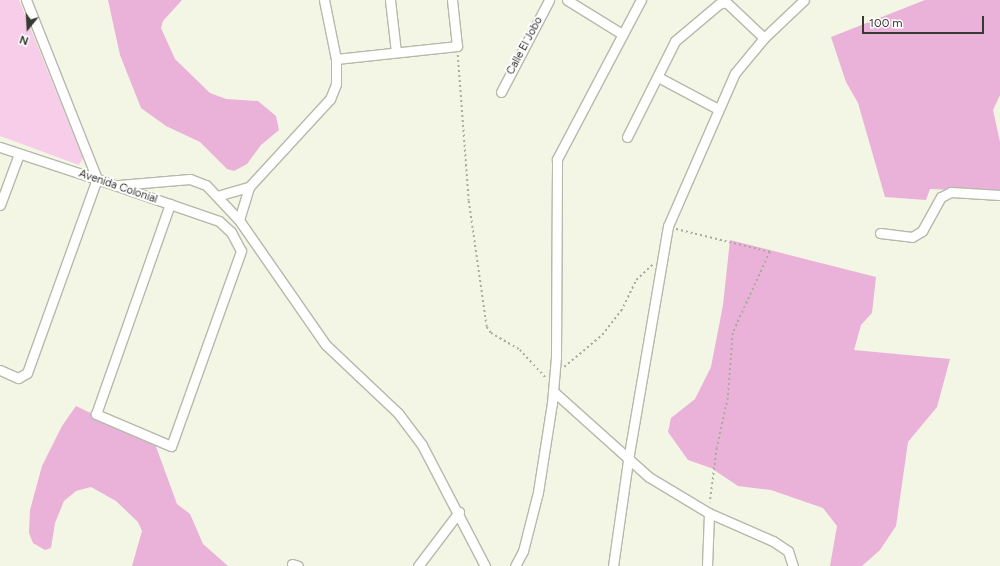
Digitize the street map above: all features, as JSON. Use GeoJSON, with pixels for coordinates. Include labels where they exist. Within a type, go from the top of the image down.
{"type":"FeatureCollection","features":[{"type":"Feature","properties":{"kind":"street"},"geometry":{"type":"LineString","coordinates":[[0,370],[18,378],[27,373],[97,179],[26,0]]}},
{"type":"Feature","properties":{"kind":"street"},"geometry":{"type":"LineString","coordinates":[[239,220],[249,187],[330,99],[336,84],[336,59],[324,0]]}},
{"type":"Feature","properties":{"kind":"street"},"geometry":{"type":"LineString","coordinates":[[390,0],[396,52]]}},
{"type":"Feature","properties":{"kind":"street"},"geometry":{"type":"LineString","coordinates":[[336,59],[457,46],[452,0]]}},
{"type":"Feature","properties":{"kind":"street","name":"Calle El Jobo"},"geometry":{"type":"LineString","coordinates":[[500,92],[549,0]]}},
{"type":"Feature","properties":{"kind":"street"},"geometry":{"type":"LineString","coordinates":[[567,0],[622,34]]}},
{"type":"Feature","properties":{"kind":"street"},"geometry":{"type":"LineString","coordinates":[[515,566],[522,551],[538,492],[553,389],[559,202],[557,159],[641,0]]}},
{"type":"Feature","properties":{"kind":"street"},"geometry":{"type":"LineString","coordinates":[[613,566],[628,460],[665,255],[668,226],[735,73],[764,38],[804,0]]}},
{"type":"Feature","properties":{"kind":"street"},"geometry":{"type":"LineString","coordinates":[[627,137],[658,78],[675,41],[723,1],[764,38]]}},
{"type":"Feature","properties":{"kind":"street"},"geometry":{"type":"LineString","coordinates":[[658,78],[718,109]]}},
{"type":"Feature","properties":{"kind":"street","name":"Avenida Colonial"},"geometry":{"type":"LineString","coordinates":[[0,147],[115,185],[170,204],[219,221],[231,232],[241,251],[171,446],[96,414],[170,204]]}},
{"type":"Feature","properties":{"kind":"street"},"geometry":{"type":"LineString","coordinates":[[0,205],[19,154]]}},
{"type":"Feature","properties":{"kind":"street"},"geometry":{"type":"LineString","coordinates":[[115,185],[190,179],[206,185],[239,220],[326,345],[398,413],[422,445],[459,512],[485,566]]}},
{"type":"Feature","properties":{"kind":"street"},"geometry":{"type":"LineString","coordinates":[[216,196],[249,187]]}},
{"type":"Feature","properties":{"kind":"street"},"geometry":{"type":"LineString","coordinates":[[880,233],[912,237],[922,231],[941,197],[951,192],[1000,195]]}},
{"type":"Feature","properties":{"kind":"street"},"geometry":{"type":"LineString","coordinates":[[553,389],[628,460],[649,476],[709,513],[773,541],[788,551],[793,566]]}},
{"type":"Feature","properties":{"kind":"street"},"geometry":{"type":"LineString","coordinates":[[418,566],[459,512]]}},
{"type":"Feature","properties":{"kind":"street"},"geometry":{"type":"LineString","coordinates":[[707,566],[709,513]]}},
{"type":"Feature","properties":{"kind":"path"},"geometry":{"type":"LineString","coordinates":[[457,46],[469,201],[487,327],[491,333],[520,350],[553,389]]}},
{"type":"Feature","properties":{"kind":"path"},"geometry":{"type":"LineString","coordinates":[[668,226],[770,252],[733,332],[728,398],[717,448],[709,513]]}},
{"type":"Feature","properties":{"kind":"path"},"geometry":{"type":"LineString","coordinates":[[562,370],[602,335],[621,311],[636,280],[665,255]]}},
{"type":"Feature","properties":{"kind":"shaded area"},"geometry":{"type":"Polygon","coordinates":[[[0,0],[19,0],[83,158],[79,165],[0,136],[0,0]]]}},
{"type":"Feature","properties":{"kind":"shaded area"},"geometry":{"type":"Polygon","coordinates":[[[108,0],[182,0],[163,21],[161,28],[175,59],[210,93],[226,99],[258,101],[276,116],[279,130],[261,145],[247,164],[234,171],[227,169],[200,142],[166,126],[141,108],[120,55],[108,0]]]}},
{"type":"Feature","properties":{"kind":"shaded area"},"geometry":{"type":"Polygon","coordinates":[[[925,0],[1000,0],[1000,95],[993,110],[1000,142],[1000,192],[930,189],[926,200],[885,197],[858,103],[846,82],[831,37],[925,0]]]}},
{"type":"Feature","properties":{"kind":"shaded area"},"geometry":{"type":"Polygon","coordinates":[[[730,240],[876,277],[872,313],[861,325],[854,350],[950,359],[937,407],[908,442],[896,526],[880,550],[862,566],[830,566],[837,526],[823,508],[771,490],[738,486],[711,468],[688,460],[668,432],[671,418],[695,399],[711,367],[723,305],[730,240]]]}},
{"type":"Feature","properties":{"kind":"shaded area"},"geometry":{"type":"Polygon","coordinates":[[[76,406],[155,444],[177,504],[190,514],[203,544],[228,566],[132,566],[142,531],[138,522],[116,501],[91,487],[76,491],[64,501],[55,523],[51,548],[45,550],[33,543],[29,533],[30,510],[42,466],[62,426],[76,406]]]}}]}
